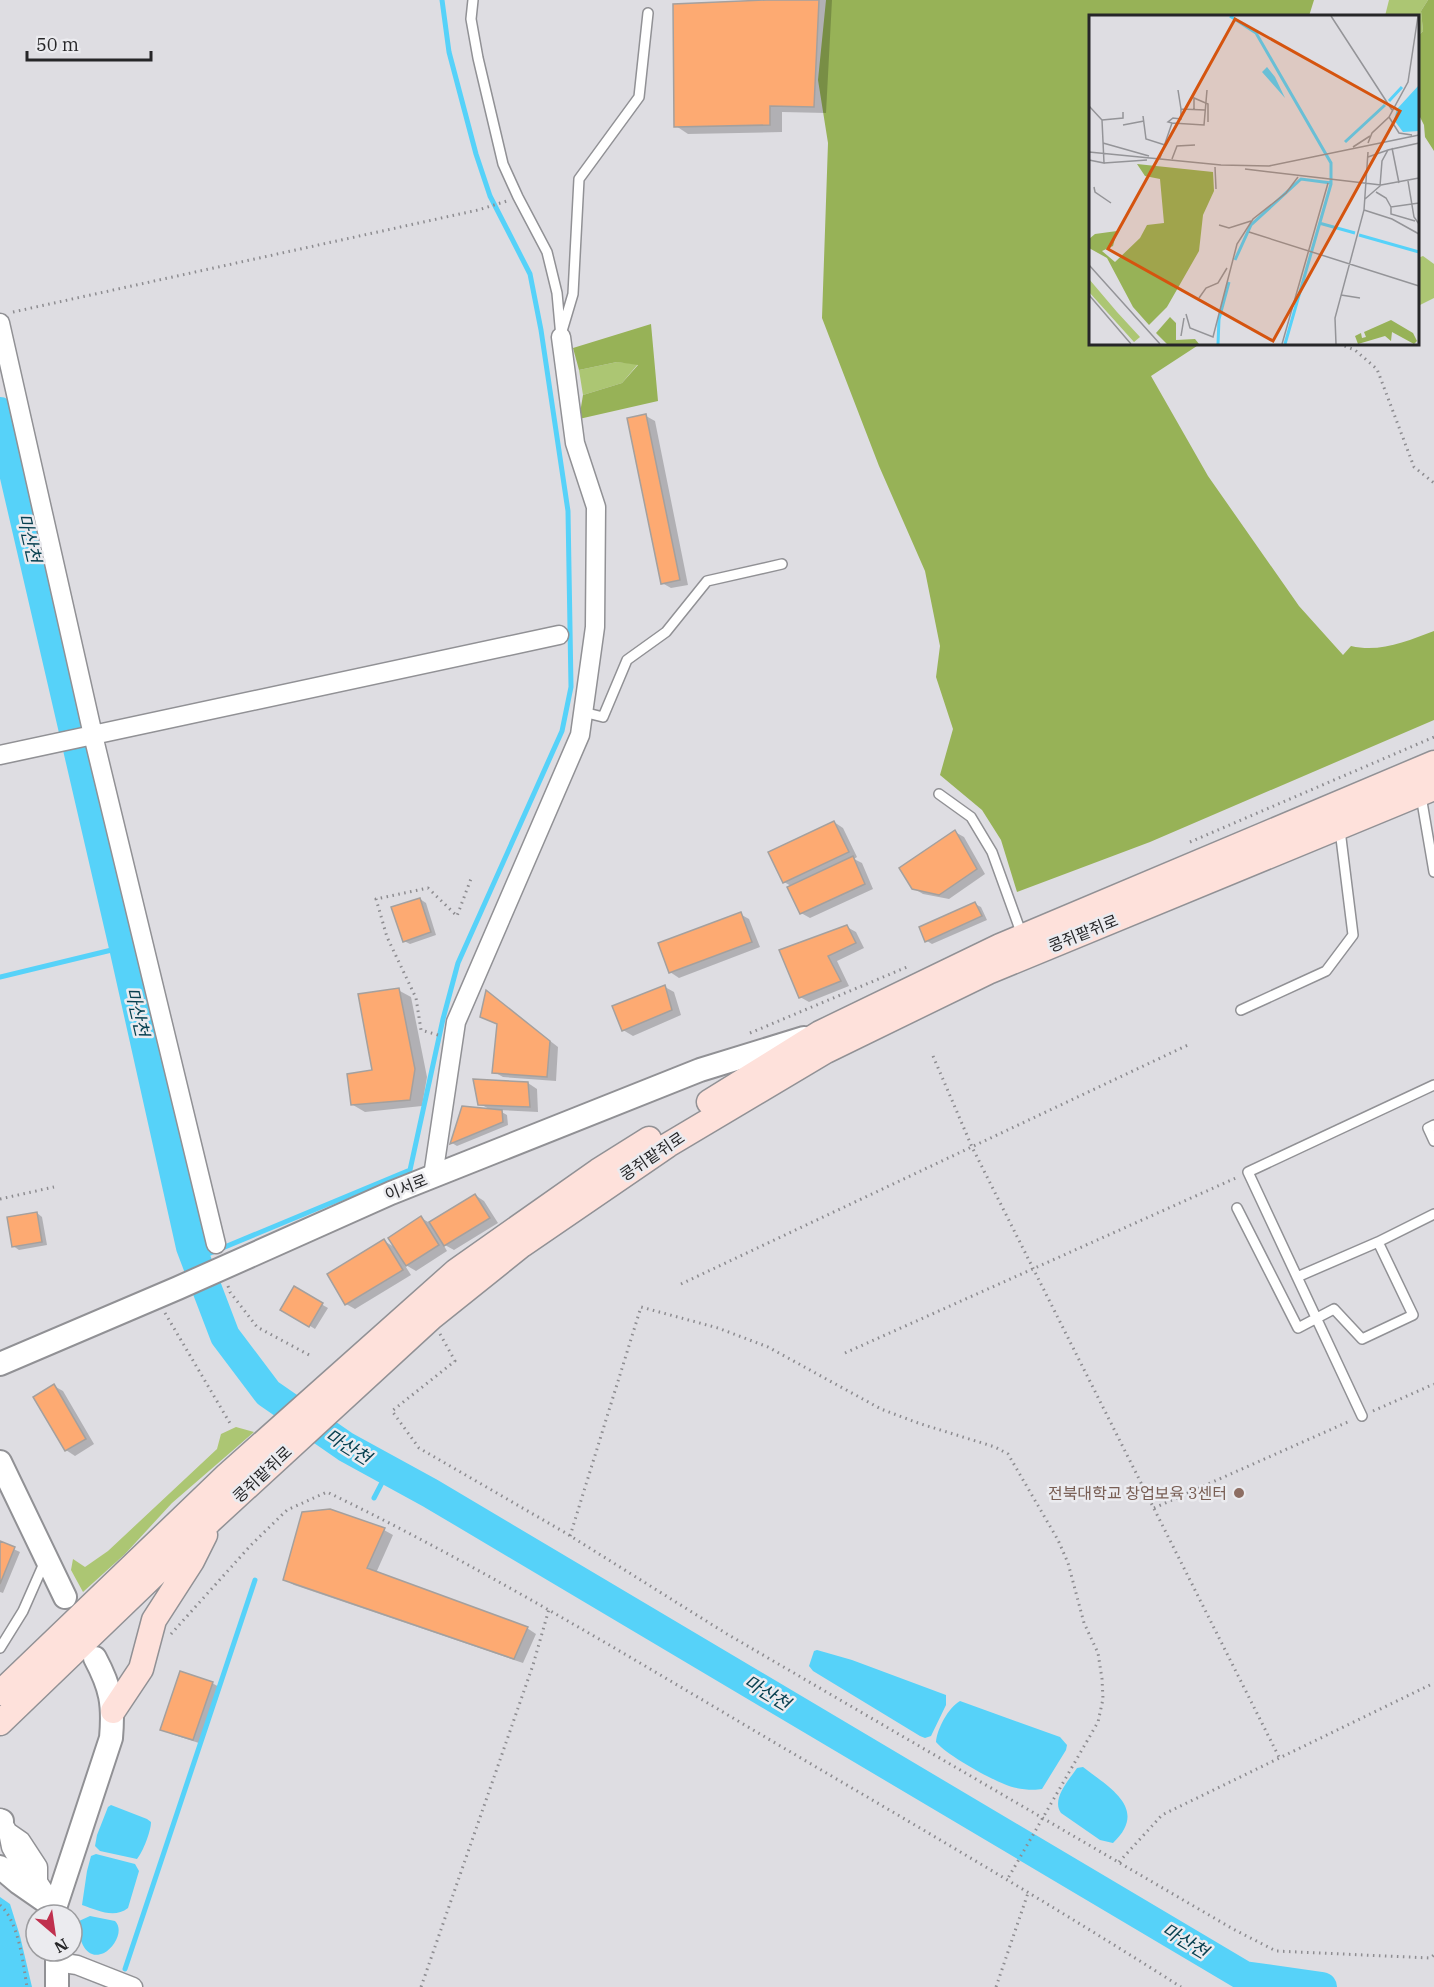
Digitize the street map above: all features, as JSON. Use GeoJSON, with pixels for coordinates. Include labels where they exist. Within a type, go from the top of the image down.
{"type":"FeatureCollection","features":[{"type":"Feature","properties":{"kind":"main road","name":"콩쥐팥쥐로"},"geometry":{"type":"LineString","coordinates":[[335,1393],[456,1271],[598,1171],[820,1033],[1022,937],[1434,763]]}},
{"type":"Feature","properties":{"kind":"main road","name":"콩쥐팥쥐로"},"geometry":{"type":"LineString","coordinates":[[0,1693],[335,1393],[522,1245],[668,1144],[826,1051],[988,972],[1427,790]]}},
{"type":"Feature","properties":{"kind":"main road","name":"콩쥐팥쥐로"},"geometry":{"type":"LineString","coordinates":[[0,1723],[210,1521],[275,1446]]}},
{"type":"Feature","properties":{"kind":"main road"},"geometry":{"type":"LineString","coordinates":[[114,1711],[141,1669],[154,1620],[197,1553],[210,1521]]}},
{"type":"Feature","properties":{"kind":"street"},"geometry":{"type":"LineString","coordinates":[[6,318],[88,737],[216,1244]]}},
{"type":"Feature","properties":{"kind":"street"},"geometry":{"type":"LineString","coordinates":[[433,1176],[456,1022],[580,735],[595,627],[596,507],[574,443],[561,337]]}},
{"type":"Feature","properties":{"kind":"street"},"geometry":{"type":"LineString","coordinates":[[0,755],[559,635]]}},
{"type":"Feature","properties":{"kind":"street","name":"이서로"},"geometry":{"type":"LineString","coordinates":[[0,1364],[433,1176],[700,1070],[820,1033]]}},
{"type":"Feature","properties":{"kind":"street"},"geometry":{"type":"LineString","coordinates":[[0,1461],[65,1597]]}},
{"type":"Feature","properties":{"kind":"street"},"geometry":{"type":"LineString","coordinates":[[58,1903],[111,1738],[114,1711],[107,1680],[96,1658]]}},
{"type":"Feature","properties":{"kind":"street"},"geometry":{"type":"LineString","coordinates":[[2,1823],[17,1859],[24,1870],[38,1882],[50,1903]]}},
{"type":"Feature","properties":{"kind":"street"},"geometry":{"type":"LineString","coordinates":[[0,1866],[44,1903]]}},
{"type":"Feature","properties":{"kind":"street"},"geometry":{"type":"LineString","coordinates":[[57,1963],[57,1987]]}},
{"type":"Feature","properties":{"kind":"street"},"geometry":{"type":"LineString","coordinates":[[72,1963],[133,1987]]}},
{"type":"Feature","properties":{"kind":"lane"},"geometry":{"type":"LineString","coordinates":[[473,0],[471,19],[478,58],[503,164],[547,252],[556,293],[561,337]]}},
{"type":"Feature","properties":{"kind":"lane"},"geometry":{"type":"LineString","coordinates":[[561,337],[573,294],[579,179],[639,97],[648,13]]}},
{"type":"Feature","properties":{"kind":"lane"},"geometry":{"type":"LineString","coordinates":[[583,712],[603,717],[627,660],[666,632],[707,581],[782,564]]}},
{"type":"Feature","properties":{"kind":"lane"},"geometry":{"type":"LineString","coordinates":[[1427,790],[1434,872]]}},
{"type":"Feature","properties":{"kind":"lane"},"geometry":{"type":"LineString","coordinates":[[939,794],[971,817],[993,852],[1022,937]]}},
{"type":"Feature","properties":{"kind":"lane"},"geometry":{"type":"LineString","coordinates":[[1241,1010],[1326,971],[1353,935],[1339,827]]}},
{"type":"Feature","properties":{"kind":"lane"},"geometry":{"type":"LineString","coordinates":[[1362,1416],[1248,1172],[1434,1085]]}},
{"type":"Feature","properties":{"kind":"lane"},"geometry":{"type":"LineString","coordinates":[[1434,1125],[1428,1128],[1434,1140]]}},
{"type":"Feature","properties":{"kind":"lane"},"geometry":{"type":"LineString","coordinates":[[1237,1208],[1298,1328],[1334,1309],[1362,1339],[1413,1315],[1378,1242]]}},
{"type":"Feature","properties":{"kind":"lane"},"geometry":{"type":"LineString","coordinates":[[1297,1277],[1378,1242],[1434,1214]]}},
{"type":"Feature","properties":{"kind":"lane"},"geometry":{"type":"LineString","coordinates":[[0,1648],[23,1611],[46,1558]]}},
{"type":"Feature","properties":{"kind":"path"},"geometry":{"type":"LineString","coordinates":[[6,318],[505,201]]}},
{"type":"Feature","properties":{"kind":"path"},"geometry":{"type":"LineString","coordinates":[[1342,345],[1355,350],[1377,369],[1414,467],[1434,483]]}},
{"type":"Feature","properties":{"kind":"path"},"geometry":{"type":"LineString","coordinates":[[1190,842],[1434,737]]}},
{"type":"Feature","properties":{"kind":"path"},"geometry":{"type":"LineString","coordinates":[[429,1032],[421,1029],[416,998],[387,937],[376,899],[428,888],[457,916],[472,876]]}},
{"type":"Feature","properties":{"kind":"path"},"geometry":{"type":"LineString","coordinates":[[747,1034],[911,965]]}},
{"type":"Feature","properties":{"kind":"path"},"geometry":{"type":"LineString","coordinates":[[681,1284],[1190,1044]]}},
{"type":"Feature","properties":{"kind":"path"},"geometry":{"type":"LineString","coordinates":[[933,1056],[972,1147],[1280,1759]]}},
{"type":"Feature","properties":{"kind":"path"},"geometry":{"type":"LineString","coordinates":[[845,1353],[1248,1172]]}},
{"type":"Feature","properties":{"kind":"path"},"geometry":{"type":"LineString","coordinates":[[0,1199],[54,1187]]}},
{"type":"Feature","properties":{"kind":"path"},"geometry":{"type":"LineString","coordinates":[[220,1269],[230,1292],[257,1327],[311,1356]]}},
{"type":"Feature","properties":{"kind":"path"},"geometry":{"type":"LineString","coordinates":[[156,1297],[231,1425]]}},
{"type":"Feature","properties":{"kind":"path"},"geometry":{"type":"LineString","coordinates":[[570,1536],[641,1307],[718,1328],[768,1347],[881,1408],[918,1423],[994,1447],[1008,1454],[1058,1540],[1068,1563],[1084,1623],[1098,1653],[1103,1699],[1098,1722],[1007,1880]]}},
{"type":"Feature","properties":{"kind":"path"},"geometry":{"type":"LineString","coordinates":[[431,1318],[455,1361],[392,1411],[419,1448],[570,1536],[726,1634],[1233,1929],[1276,1951],[1430,1958],[1434,1955]]}},
{"type":"Feature","properties":{"kind":"path"},"geometry":{"type":"LineString","coordinates":[[1155,1508],[1434,1383]]}},
{"type":"Feature","properties":{"kind":"path"},"geometry":{"type":"LineString","coordinates":[[165,1642],[251,1545],[286,1510],[327,1492],[393,1524],[549,1609],[1007,1880],[1181,1987]]}},
{"type":"Feature","properties":{"kind":"path"},"geometry":{"type":"LineString","coordinates":[[421,1987],[533,1665],[549,1609]]}},
{"type":"Feature","properties":{"kind":"path"},"geometry":{"type":"LineString","coordinates":[[1119,1862],[1162,1815],[1434,1683]]}},
{"type":"Feature","properties":{"kind":"path"},"geometry":{"type":"LineString","coordinates":[[996,1987],[1028,1893]]}},
{"type":"Feature","properties":{"kind":"path"},"geometry":{"type":"LineString","coordinates":[[0,1905],[16,1930],[27,1987]]}},
{"type":"Feature","properties":{"kind":"green space"},"geometry":{"type":"Polygon","coordinates":[[[826,0],[1314,0],[1309,15],[1089,15],[1089,345],[1198,345],[1151,376],[1208,476],[1299,606],[1343,655],[1351,646],[1383,647],[1434,631],[1434,720],[1150,842],[1017,892],[1001,840],[982,810],[940,775],[953,729],[936,677],[940,646],[925,571],[879,466],[822,318],[828,143],[818,80],[826,0]]]}},
{"type":"Feature","properties":{"kind":"green space"},"geometry":{"type":"Polygon","coordinates":[[[1389,0],[1428,0],[1421,11],[1423,31],[1419,35],[1419,15],[1385,15],[1389,0]]]}},
{"type":"Feature","properties":{"kind":"green space"},"geometry":{"type":"Polygon","coordinates":[[[1428,0],[1434,0],[1434,151],[1425,137],[1424,125],[1419,115],[1419,35],[1423,31],[1421,11],[1428,0]]]}},
{"type":"Feature","properties":{"kind":"green space"},"geometry":{"type":"Polygon","coordinates":[[[1423,256],[1434,264],[1434,298],[1419,306],[1419,258],[1423,256]]]}},
{"type":"Feature","properties":{"kind":"green space"},"geometry":{"type":"Polygon","coordinates":[[[651,324],[658,401],[579,419],[583,395],[622,383],[638,365],[617,362],[579,370],[573,348],[651,324]]]}},
{"type":"Feature","properties":{"kind":"green space"},"geometry":{"type":"Polygon","coordinates":[[[617,362],[638,364],[622,383],[583,395],[579,370],[617,362]]]}},
{"type":"Feature","properties":{"kind":"green space"},"geometry":{"type":"Polygon","coordinates":[[[236,1427],[254,1432],[172,1503],[125,1554],[83,1592],[71,1570],[73,1559],[85,1567],[108,1551],[217,1449],[221,1434],[236,1427]]]}},
{"type":"Feature","properties":{"kind":"water"},"geometry":{"type":"Polygon","coordinates":[[[814,1651],[852,1660],[946,1695],[946,1705],[931,1736],[925,1738],[920,1736],[813,1671],[809,1666],[814,1651]]]}},
{"type":"Feature","properties":{"kind":"water"},"geometry":{"type":"Polygon","coordinates":[[[960,1701],[1060,1737],[1067,1745],[1066,1750],[1042,1789],[1008,1786],[958,1760],[936,1742],[944,1719],[960,1701]]]}},
{"type":"Feature","properties":{"kind":"water"},"geometry":{"type":"Polygon","coordinates":[[[1083,1767],[1114,1791],[1122,1800],[1126,1810],[1127,1820],[1123,1831],[1113,1843],[1100,1840],[1061,1813],[1058,1808],[1060,1796],[1066,1784],[1077,1768],[1083,1767]]]}},
{"type":"Feature","properties":{"kind":"water"},"geometry":{"type":"Polygon","coordinates":[[[111,1805],[151,1822],[150,1831],[137,1859],[100,1851],[95,1846],[97,1835],[108,1807],[111,1805]]]}},
{"type":"Feature","properties":{"kind":"water"},"geometry":{"type":"Polygon","coordinates":[[[96,1854],[135,1864],[139,1871],[128,1908],[111,1913],[84,1906],[82,1903],[91,1856],[96,1854]]]}},
{"type":"Feature","properties":{"kind":"water"},"geometry":{"type":"Polygon","coordinates":[[[0,1897],[10,1904],[32,1987],[0,1987],[0,1897]]]}},
{"type":"Feature","properties":{"kind":"water"},"geometry":{"type":"Polygon","coordinates":[[[90,1916],[115,1921],[119,1929],[112,1947],[97,1955],[87,1951],[84,1947],[84,1919],[90,1916]]]}},
{"type":"Feature","properties":{"kind":"building"},"geometry":{"type":"Polygon","coordinates":[[[819,0],[814,107],[770,106],[770,125],[674,127],[673,4],[819,0]]]}},
{"type":"Feature","properties":{"kind":"building"},"geometry":{"type":"Polygon","coordinates":[[[646,414],[680,580],[661,584],[627,418],[646,414]]]}},
{"type":"Feature","properties":{"kind":"building"},"geometry":{"type":"Polygon","coordinates":[[[834,821],[849,852],[783,883],[768,852],[834,821]]]}},
{"type":"Feature","properties":{"kind":"building"},"geometry":{"type":"Polygon","coordinates":[[[955,830],[977,869],[939,895],[912,889],[899,868],[955,830]]]}},
{"type":"Feature","properties":{"kind":"building"},"geometry":{"type":"Polygon","coordinates":[[[853,856],[865,884],[800,914],[787,887],[853,856]]]}},
{"type":"Feature","properties":{"kind":"building"},"geometry":{"type":"Polygon","coordinates":[[[420,898],[431,932],[403,942],[391,907],[420,898]]]}},
{"type":"Feature","properties":{"kind":"building"},"geometry":{"type":"Polygon","coordinates":[[[975,902],[982,916],[925,942],[919,927],[975,902]]]}},
{"type":"Feature","properties":{"kind":"building"},"geometry":{"type":"Polygon","coordinates":[[[741,912],[752,942],[669,973],[658,943],[741,912]]]}},
{"type":"Feature","properties":{"kind":"building"},"geometry":{"type":"Polygon","coordinates":[[[847,925],[856,943],[828,956],[841,981],[799,998],[779,950],[847,925]]]}},
{"type":"Feature","properties":{"kind":"building"},"geometry":{"type":"Polygon","coordinates":[[[665,985],[672,1010],[622,1031],[612,1006],[665,985]]]}},
{"type":"Feature","properties":{"kind":"building"},"geometry":{"type":"Polygon","coordinates":[[[399,988],[415,1069],[410,1100],[351,1105],[347,1074],[372,1070],[358,994],[399,988]]]}},
{"type":"Feature","properties":{"kind":"building"},"geometry":{"type":"Polygon","coordinates":[[[486,990],[550,1041],[547,1077],[492,1073],[497,1024],[480,1017],[486,990]]]}},
{"type":"Feature","properties":{"kind":"building"},"geometry":{"type":"Polygon","coordinates":[[[473,1079],[528,1082],[530,1107],[478,1105],[473,1079]]]}},
{"type":"Feature","properties":{"kind":"building"},"geometry":{"type":"Polygon","coordinates":[[[462,1106],[502,1110],[503,1122],[450,1144],[462,1106]]]}},
{"type":"Feature","properties":{"kind":"building"},"geometry":{"type":"Polygon","coordinates":[[[475,1194],[490,1218],[444,1246],[429,1222],[475,1194]]]}},
{"type":"Feature","properties":{"kind":"building"},"geometry":{"type":"Polygon","coordinates":[[[37,1212],[42,1242],[12,1247],[7,1217],[37,1212]]]}},
{"type":"Feature","properties":{"kind":"building"},"geometry":{"type":"Polygon","coordinates":[[[421,1216],[439,1245],[406,1266],[388,1238],[421,1216]]]}},
{"type":"Feature","properties":{"kind":"building"},"geometry":{"type":"Polygon","coordinates":[[[384,1239],[403,1270],[345,1305],[327,1274],[384,1239]]]}},
{"type":"Feature","properties":{"kind":"building"},"geometry":{"type":"Polygon","coordinates":[[[294,1286],[323,1303],[309,1327],[280,1310],[294,1286]]]}},
{"type":"Feature","properties":{"kind":"building"},"geometry":{"type":"Polygon","coordinates":[[[54,1384],[86,1439],[65,1451],[33,1397],[54,1384]]]}},
{"type":"Feature","properties":{"kind":"building"},"geometry":{"type":"Polygon","coordinates":[[[330,1509],[385,1528],[367,1568],[528,1627],[514,1659],[283,1580],[302,1512],[330,1509]]]}},
{"type":"Feature","properties":{"kind":"building"},"geometry":{"type":"Polygon","coordinates":[[[0,1541],[15,1547],[0,1584],[0,1541]]]}},
{"type":"Feature","properties":{"kind":"building"},"geometry":{"type":"Polygon","coordinates":[[[180,1671],[213,1682],[193,1740],[160,1730],[180,1671]]]}},
{"type":"Feature","properties":{"kind":"waterway"},"geometry":{"type":"LineString","coordinates":[[196,1259],[410,1170],[443,1019],[458,963],[562,731],[571,687],[568,511],[541,330],[530,274],[490,196],[476,154],[449,52],[442,0]]}},
{"type":"Feature","properties":{"kind":"waterway","name":"마산천"},"geometry":{"type":"LineString","coordinates":[[0,412],[191,1247],[225,1336],[268,1393],[346,1447],[430,1493],[1244,1976],[1322,1987]]}},
{"type":"Feature","properties":{"kind":"waterway"},"geometry":{"type":"LineString","coordinates":[[0,977],[124,947]]}},
{"type":"Feature","properties":{"kind":"waterway"},"geometry":{"type":"LineString","coordinates":[[374,1498],[388,1471]]}},
{"type":"Feature","properties":{"kind":"waterway"},"geometry":{"type":"LineString","coordinates":[[125,1969],[255,1580]]}},
{"type":"Feature","properties":{"kind":"place","name":"전북대학교 창업보육 3센터"},"geometry":{"type":"Point","coordinates":[1239,1493]}}]}
